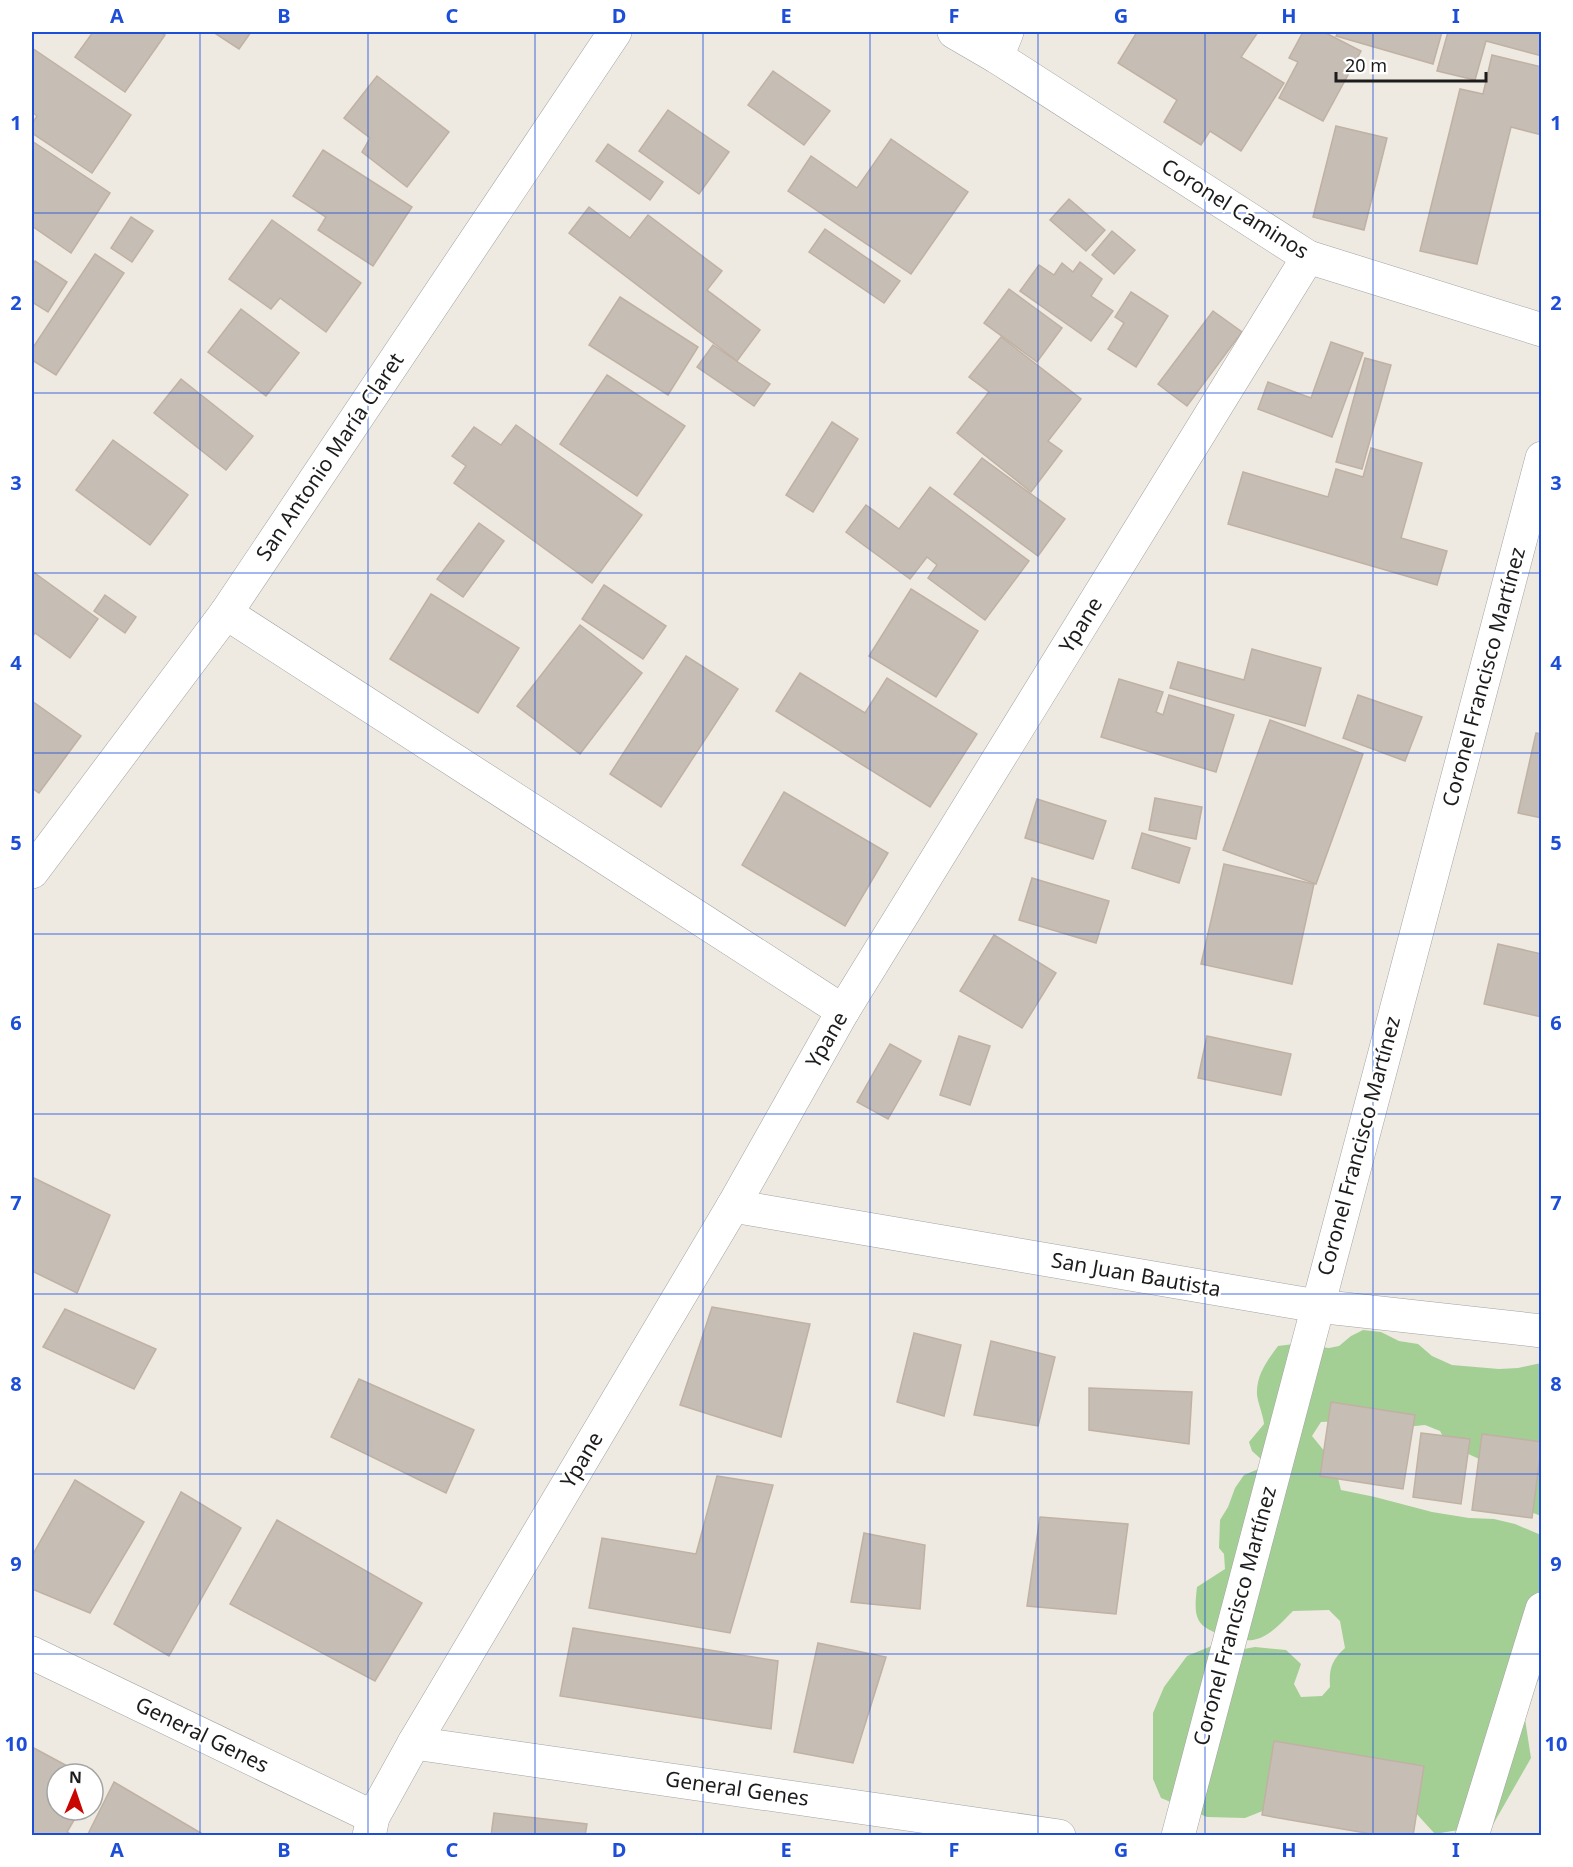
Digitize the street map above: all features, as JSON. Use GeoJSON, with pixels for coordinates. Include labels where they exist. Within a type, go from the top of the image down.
{"type":"FeatureCollection","features":[{"type":"Feature","properties":{"kind":"street","name":"San Antonio María Claret"},"geometry":{"type":"LineString","coordinates":[[32,872],[226,613],[615,32]]}},
{"type":"Feature","properties":{"kind":"street","name":"Coronel Caminos"},"geometry":{"type":"LineString","coordinates":[[954,32],[1002,44],[1308,257],[1542,330]]}},
{"type":"Feature","properties":{"kind":"street","name":"Ypane"},"geometry":{"type":"LineString","coordinates":[[371,1826],[414,1743],[733,1206],[843,1011],[1308,257]]}},
{"type":"Feature","properties":{"kind":"street","name":"Coronel Francisco Martínez"},"geometry":{"type":"LineString","coordinates":[[1178,1836],[1542,458]]}},
{"type":"Feature","properties":{"kind":"street"},"geometry":{"type":"LineString","coordinates":[[226,613],[843,1011]]}},
{"type":"Feature","properties":{"kind":"street","name":"San Juan Bautista"},"geometry":{"type":"LineString","coordinates":[[733,1206],[1317,1306],[1542,1331]]}},
{"type":"Feature","properties":{"kind":"street"},"geometry":{"type":"LineString","coordinates":[[1472,1836],[1542,1609]]}},
{"type":"Feature","properties":{"kind":"street","name":"General Genes"},"geometry":{"type":"LineString","coordinates":[[32,1653],[371,1826]]}},
{"type":"Feature","properties":{"kind":"street","name":"General Genes"},"geometry":{"type":"LineString","coordinates":[[414,1743],[1059,1836]]}},
{"type":"Feature","properties":{"kind":"green space"},"geometry":{"type":"Polygon","coordinates":[[[1363,1330],[1381,1332],[1399,1341],[1418,1344],[1432,1356],[1452,1365],[1499,1369],[1541,1363],[1541,1516],[1523,1509],[1494,1466],[1447,1444],[1440,1431],[1425,1425],[1396,1428],[1341,1421],[1321,1422],[1312,1436],[1334,1463],[1341,1490],[1432,1512],[1469,1518],[1494,1519],[1515,1524],[1541,1535],[1541,1676],[1523,1706],[1531,1758],[1491,1828],[1435,1834],[1414,1811],[1278,1805],[1245,1818],[1207,1817],[1161,1798],[1153,1779],[1153,1713],[1164,1687],[1187,1656],[1214,1645],[1244,1649],[1255,1647],[1286,1650],[1301,1664],[1294,1684],[1301,1697],[1322,1696],[1330,1687],[1332,1666],[1345,1648],[1340,1621],[1329,1610],[1293,1611],[1267,1634],[1254,1640],[1229,1637],[1210,1630],[1199,1621],[1196,1607],[1197,1587],[1225,1569],[1224,1554],[1219,1548],[1220,1520],[1235,1488],[1244,1475],[1261,1468],[1262,1460],[1252,1451],[1249,1442],[1264,1424],[1257,1388],[1266,1363],[1278,1346],[1294,1344],[1329,1348],[1339,1346],[1363,1330]]]}},
{"type":"Feature","properties":{"kind":"building"},"geometry":{"type":"Polygon","coordinates":[[[93,32],[159,32],[165,35],[125,92],[75,57],[93,32]]]}},
{"type":"Feature","properties":{"kind":"building"},"geometry":{"type":"Polygon","coordinates":[[[213,32],[251,32],[239,49],[213,32]]]}},
{"type":"Feature","properties":{"kind":"building"},"geometry":{"type":"Polygon","coordinates":[[[1137,32],[1258,32],[1241,57],[1284,83],[1241,151],[1210,131],[1201,145],[1164,122],[1177,100],[1118,63],[1137,32]]]}},
{"type":"Feature","properties":{"kind":"building"},"geometry":{"type":"Polygon","coordinates":[[[1303,32],[1324,32],[1361,51],[1323,121],[1279,98],[1298,62],[1289,58],[1303,32]]]}},
{"type":"Feature","properties":{"kind":"building"},"geometry":{"type":"Polygon","coordinates":[[[1338,32],[1442,32],[1433,64],[1336,36],[1338,32]]]}},
{"type":"Feature","properties":{"kind":"building"},"geometry":{"type":"Polygon","coordinates":[[[1448,32],[1542,32],[1542,56],[1486,41],[1475,80],[1437,71],[1448,32]]]}},
{"type":"Feature","properties":{"kind":"building"},"geometry":{"type":"Polygon","coordinates":[[[32,48],[131,115],[92,173],[32,133],[32,124],[37,116],[32,112],[32,48]]]}},
{"type":"Feature","properties":{"kind":"building"},"geometry":{"type":"Polygon","coordinates":[[[1492,55],[1542,67],[1542,135],[1511,127],[1477,264],[1420,251],[1460,89],[1483,94],[1492,55]]]}},
{"type":"Feature","properties":{"kind":"building"},"geometry":{"type":"Polygon","coordinates":[[[773,71],[830,111],[804,145],[748,105],[773,71]]]}},
{"type":"Feature","properties":{"kind":"building"},"geometry":{"type":"Polygon","coordinates":[[[377,76],[449,132],[407,187],[362,152],[370,138],[344,118],[377,76]]]}},
{"type":"Feature","properties":{"kind":"building"},"geometry":{"type":"Polygon","coordinates":[[[668,110],[729,152],[699,194],[639,151],[668,110]]]}},
{"type":"Feature","properties":{"kind":"building"},"geometry":{"type":"Polygon","coordinates":[[[1336,126],[1387,138],[1364,230],[1313,217],[1336,126]]]}},
{"type":"Feature","properties":{"kind":"building"},"geometry":{"type":"Polygon","coordinates":[[[891,139],[968,192],[911,274],[788,191],[811,156],[857,188],[891,139]]]}},
{"type":"Feature","properties":{"kind":"building"},"geometry":{"type":"Polygon","coordinates":[[[32,141],[110,193],[71,253],[32,226],[32,141]]]}},
{"type":"Feature","properties":{"kind":"building"},"geometry":{"type":"Polygon","coordinates":[[[608,144],[663,182],[650,200],[596,161],[608,144]]]}},
{"type":"Feature","properties":{"kind":"building"},"geometry":{"type":"Polygon","coordinates":[[[323,150],[412,207],[373,266],[318,230],[326,217],[293,196],[323,150]]]}},
{"type":"Feature","properties":{"kind":"building"},"geometry":{"type":"Polygon","coordinates":[[[1069,199],[1105,230],[1086,251],[1050,220],[1069,199]]]}},
{"type":"Feature","properties":{"kind":"building"},"geometry":{"type":"Polygon","coordinates":[[[589,207],[630,238],[648,215],[722,271],[707,290],[760,330],[737,361],[569,233],[589,207]]]}},
{"type":"Feature","properties":{"kind":"building"},"geometry":{"type":"Polygon","coordinates":[[[131,217],[153,231],[132,262],[111,248],[131,217]]]}},
{"type":"Feature","properties":{"kind":"building"},"geometry":{"type":"Polygon","coordinates":[[[272,220],[361,283],[326,332],[280,298],[271,309],[229,279],[272,220]]]}},
{"type":"Feature","properties":{"kind":"building"},"geometry":{"type":"Polygon","coordinates":[[[825,229],[900,281],[884,303],[809,252],[825,229]]]}},
{"type":"Feature","properties":{"kind":"building"},"geometry":{"type":"Polygon","coordinates":[[[1112,231],[1135,250],[1114,274],[1092,255],[1112,231]]]}},
{"type":"Feature","properties":{"kind":"building"},"geometry":{"type":"Polygon","coordinates":[[[95,254],[124,273],[56,375],[32,360],[32,349],[95,254]]]}},
{"type":"Feature","properties":{"kind":"building"},"geometry":{"type":"Polygon","coordinates":[[[35,261],[67,282],[48,312],[32,302],[32,266],[35,261]]]}},
{"type":"Feature","properties":{"kind":"building"},"geometry":{"type":"Polygon","coordinates":[[[1080,262],[1102,279],[1091,296],[1113,311],[1091,341],[1020,291],[1039,265],[1054,275],[1062,263],[1073,272],[1080,262]]]}},
{"type":"Feature","properties":{"kind":"building"},"geometry":{"type":"Polygon","coordinates":[[[1009,289],[1062,328],[1037,362],[984,323],[1009,289]]]}},
{"type":"Feature","properties":{"kind":"building"},"geometry":{"type":"Polygon","coordinates":[[[1131,292],[1168,316],[1136,367],[1108,349],[1124,323],[1115,317],[1131,292]]]}},
{"type":"Feature","properties":{"kind":"building"},"geometry":{"type":"Polygon","coordinates":[[[620,297],[698,347],[668,395],[589,345],[620,297]]]}},
{"type":"Feature","properties":{"kind":"building"},"geometry":{"type":"Polygon","coordinates":[[[241,309],[299,353],[266,396],[208,352],[241,309]]]}},
{"type":"Feature","properties":{"kind":"building"},"geometry":{"type":"Polygon","coordinates":[[[1213,311],[1242,332],[1187,406],[1158,384],[1213,311]]]}},
{"type":"Feature","properties":{"kind":"building"},"geometry":{"type":"Polygon","coordinates":[[[1001,337],[1081,399],[1048,441],[1062,451],[1031,492],[957,433],[989,392],[969,377],[1001,337]]]}},
{"type":"Feature","properties":{"kind":"building"},"geometry":{"type":"Polygon","coordinates":[[[1331,342],[1363,353],[1332,437],[1258,409],[1268,382],[1311,398],[1331,342]]]}},
{"type":"Feature","properties":{"kind":"building"},"geometry":{"type":"Polygon","coordinates":[[[713,345],[770,384],[754,406],[697,367],[713,345]]]}},
{"type":"Feature","properties":{"kind":"building"},"geometry":{"type":"Polygon","coordinates":[[[1365,358],[1391,365],[1362,469],[1336,462],[1365,358]]]}},
{"type":"Feature","properties":{"kind":"building"},"geometry":{"type":"Polygon","coordinates":[[[607,375],[685,426],[637,496],[560,444],[607,375]]]}},
{"type":"Feature","properties":{"kind":"building"},"geometry":{"type":"Polygon","coordinates":[[[181,379],[253,436],[226,470],[154,413],[181,379]]]}},
{"type":"Feature","properties":{"kind":"building"},"geometry":{"type":"Polygon","coordinates":[[[832,422],[858,439],[813,512],[786,495],[832,422]]]}},
{"type":"Feature","properties":{"kind":"building"},"geometry":{"type":"Polygon","coordinates":[[[516,425],[642,515],[592,583],[454,483],[466,466],[452,456],[474,427],[501,445],[516,425]]]}},
{"type":"Feature","properties":{"kind":"building"},"geometry":{"type":"Polygon","coordinates":[[[113,440],[188,495],[150,545],[76,490],[113,440]]]}},
{"type":"Feature","properties":{"kind":"building"},"geometry":{"type":"Polygon","coordinates":[[[1371,448],[1422,463],[1401,538],[1447,551],[1437,585],[1228,524],[1243,472],[1328,497],[1336,469],[1363,477],[1371,448]]]}},
{"type":"Feature","properties":{"kind":"building"},"geometry":{"type":"Polygon","coordinates":[[[982,458],[1065,519],[1038,556],[954,494],[982,458]]]}},
{"type":"Feature","properties":{"kind":"building"},"geometry":{"type":"Polygon","coordinates":[[[930,487],[1029,561],[985,620],[928,578],[937,565],[927,557],[910,579],[846,532],[866,505],[899,529],[930,487]]]}},
{"type":"Feature","properties":{"kind":"building"},"geometry":{"type":"Polygon","coordinates":[[[479,523],[504,541],[463,597],[437,579],[479,523]]]}},
{"type":"Feature","properties":{"kind":"building"},"geometry":{"type":"Polygon","coordinates":[[[32,571],[98,619],[70,658],[35,633],[32,637],[32,571]]]}},
{"type":"Feature","properties":{"kind":"building"},"geometry":{"type":"Polygon","coordinates":[[[604,585],[666,626],[643,659],[582,619],[604,585]]]}},
{"type":"Feature","properties":{"kind":"building"},"geometry":{"type":"Polygon","coordinates":[[[911,589],[978,631],[936,697],[869,656],[911,589]]]}},
{"type":"Feature","properties":{"kind":"building"},"geometry":{"type":"Polygon","coordinates":[[[431,594],[519,648],[478,713],[390,659],[431,594]]]}},
{"type":"Feature","properties":{"kind":"building"},"geometry":{"type":"Polygon","coordinates":[[[105,595],[136,617],[125,633],[94,611],[105,595]]]}},
{"type":"Feature","properties":{"kind":"building"},"geometry":{"type":"Polygon","coordinates":[[[580,625],[642,673],[580,754],[517,706],[580,625]]]}},
{"type":"Feature","properties":{"kind":"building"},"geometry":{"type":"Polygon","coordinates":[[[1252,649],[1321,668],[1305,726],[1170,688],[1178,662],[1244,680],[1252,649]]]}},
{"type":"Feature","properties":{"kind":"building"},"geometry":{"type":"Polygon","coordinates":[[[686,656],[738,689],[661,807],[610,774],[686,656]]]}},
{"type":"Feature","properties":{"kind":"building"},"geometry":{"type":"Polygon","coordinates":[[[800,673],[865,713],[887,678],[977,734],[930,807],[776,711],[800,673]]]}},
{"type":"Feature","properties":{"kind":"building"},"geometry":{"type":"Polygon","coordinates":[[[1119,679],[1163,692],[1156,712],[1163,715],[1169,695],[1234,715],[1216,772],[1101,737],[1119,679]]]}},
{"type":"Feature","properties":{"kind":"building"},"geometry":{"type":"Polygon","coordinates":[[[1358,695],[1422,717],[1405,761],[1343,738],[1358,695]]]}},
{"type":"Feature","properties":{"kind":"building"},"geometry":{"type":"Polygon","coordinates":[[[32,701],[81,736],[39,793],[32,788],[32,701]]]}},
{"type":"Feature","properties":{"kind":"building"},"geometry":{"type":"Polygon","coordinates":[[[1270,720],[1363,754],[1316,884],[1223,850],[1270,720]]]}},
{"type":"Feature","properties":{"kind":"building"},"geometry":{"type":"Polygon","coordinates":[[[1536,733],[1542,734],[1542,818],[1518,813],[1536,733]]]}},
{"type":"Feature","properties":{"kind":"building"},"geometry":{"type":"Polygon","coordinates":[[[784,792],[888,853],[845,926],[742,865],[784,792]]]}},
{"type":"Feature","properties":{"kind":"building"},"geometry":{"type":"Polygon","coordinates":[[[1155,798],[1202,807],[1196,839],[1149,830],[1155,798]]]}},
{"type":"Feature","properties":{"kind":"building"},"geometry":{"type":"Polygon","coordinates":[[[1037,799],[1106,821],[1093,859],[1025,838],[1037,799]]]}},
{"type":"Feature","properties":{"kind":"building"},"geometry":{"type":"Polygon","coordinates":[[[1142,833],[1190,848],[1179,883],[1132,868],[1142,833]]]}},
{"type":"Feature","properties":{"kind":"building"},"geometry":{"type":"Polygon","coordinates":[[[1224,864],[1314,884],[1292,984],[1201,964],[1224,864]]]}},
{"type":"Feature","properties":{"kind":"building"},"geometry":{"type":"Polygon","coordinates":[[[1032,878],[1109,901],[1096,943],[1019,920],[1032,878]]]}},
{"type":"Feature","properties":{"kind":"building"},"geometry":{"type":"Polygon","coordinates":[[[994,935],[1056,973],[1022,1028],[960,991],[994,935]]]}},
{"type":"Feature","properties":{"kind":"building"},"geometry":{"type":"Polygon","coordinates":[[[1498,944],[1542,954],[1542,1017],[1484,1004],[1498,944]]]}},
{"type":"Feature","properties":{"kind":"building"},"geometry":{"type":"Polygon","coordinates":[[[959,1036],[990,1046],[970,1105],[940,1095],[959,1036]]]}},
{"type":"Feature","properties":{"kind":"building"},"geometry":{"type":"Polygon","coordinates":[[[1207,1036],[1291,1054],[1281,1095],[1198,1078],[1207,1036]]]}},
{"type":"Feature","properties":{"kind":"building"},"geometry":{"type":"Polygon","coordinates":[[[890,1044],[921,1061],[888,1119],[857,1102],[890,1044]]]}},
{"type":"Feature","properties":{"kind":"building"},"geometry":{"type":"Polygon","coordinates":[[[32,1177],[110,1215],[77,1293],[32,1271],[32,1177]]]}},
{"type":"Feature","properties":{"kind":"building"},"geometry":{"type":"Polygon","coordinates":[[[712,1307],[810,1324],[781,1437],[680,1405],[712,1307]]]}},
{"type":"Feature","properties":{"kind":"building"},"geometry":{"type":"Polygon","coordinates":[[[65,1309],[156,1349],[134,1389],[43,1347],[65,1309]]]}},
{"type":"Feature","properties":{"kind":"building"},"geometry":{"type":"Polygon","coordinates":[[[914,1333],[961,1345],[944,1416],[897,1402],[914,1333]]]}},
{"type":"Feature","properties":{"kind":"building"},"geometry":{"type":"Polygon","coordinates":[[[991,1341],[1055,1357],[1038,1426],[974,1415],[991,1341]]]}},
{"type":"Feature","properties":{"kind":"building"},"geometry":{"type":"Polygon","coordinates":[[[359,1379],[474,1430],[446,1493],[331,1437],[359,1379]]]}},
{"type":"Feature","properties":{"kind":"building"},"geometry":{"type":"Polygon","coordinates":[[[1089,1388],[1192,1392],[1189,1444],[1089,1430],[1089,1388]]]}},
{"type":"Feature","properties":{"kind":"building"},"geometry":{"type":"Polygon","coordinates":[[[1331,1402],[1415,1415],[1403,1489],[1320,1476],[1331,1402]]]}},
{"type":"Feature","properties":{"kind":"building"},"geometry":{"type":"Polygon","coordinates":[[[1421,1433],[1470,1439],[1461,1504],[1413,1497],[1421,1433]]]}},
{"type":"Feature","properties":{"kind":"building"},"geometry":{"type":"Polygon","coordinates":[[[1482,1434],[1542,1442],[1532,1518],[1472,1510],[1482,1434]]]}},
{"type":"Feature","properties":{"kind":"building"},"geometry":{"type":"Polygon","coordinates":[[[717,1476],[773,1485],[730,1633],[589,1608],[602,1538],[696,1554],[717,1476]]]}},
{"type":"Feature","properties":{"kind":"building"},"geometry":{"type":"Polygon","coordinates":[[[75,1480],[144,1522],[90,1613],[32,1589],[32,1556],[75,1480]]]}},
{"type":"Feature","properties":{"kind":"building"},"geometry":{"type":"Polygon","coordinates":[[[181,1492],[241,1528],[169,1656],[114,1624],[181,1492]]]}},
{"type":"Feature","properties":{"kind":"building"},"geometry":{"type":"Polygon","coordinates":[[[1040,1517],[1128,1524],[1116,1614],[1027,1606],[1040,1517]]]}},
{"type":"Feature","properties":{"kind":"building"},"geometry":{"type":"Polygon","coordinates":[[[277,1520],[422,1603],[375,1681],[230,1604],[277,1520]]]}},
{"type":"Feature","properties":{"kind":"building"},"geometry":{"type":"Polygon","coordinates":[[[864,1533],[925,1545],[920,1609],[851,1602],[864,1533]]]}},
{"type":"Feature","properties":{"kind":"building"},"geometry":{"type":"Polygon","coordinates":[[[573,1628],[778,1661],[771,1729],[560,1696],[573,1628]]]}},
{"type":"Feature","properties":{"kind":"building"},"geometry":{"type":"Polygon","coordinates":[[[818,1643],[886,1657],[853,1763],[794,1752],[818,1643]]]}},
{"type":"Feature","properties":{"kind":"building"},"geometry":{"type":"Polygon","coordinates":[[[1274,1741],[1424,1766],[1413,1836],[1383,1836],[1262,1815],[1274,1741]]]}},
{"type":"Feature","properties":{"kind":"building"},"geometry":{"type":"Polygon","coordinates":[[[32,1747],[60,1762],[45,1762],[45,1822],[73,1822],[67,1832],[74,1836],[32,1836],[32,1747]]]}},
{"type":"Feature","properties":{"kind":"building"},"geometry":{"type":"Polygon","coordinates":[[[114,1782],[206,1836],[87,1836],[94,1822],[105,1822],[105,1800],[114,1782]]]}},
{"type":"Feature","properties":{"kind":"building"},"geometry":{"type":"Polygon","coordinates":[[[494,1813],[587,1824],[585,1836],[491,1836],[494,1813]]]}}]}
